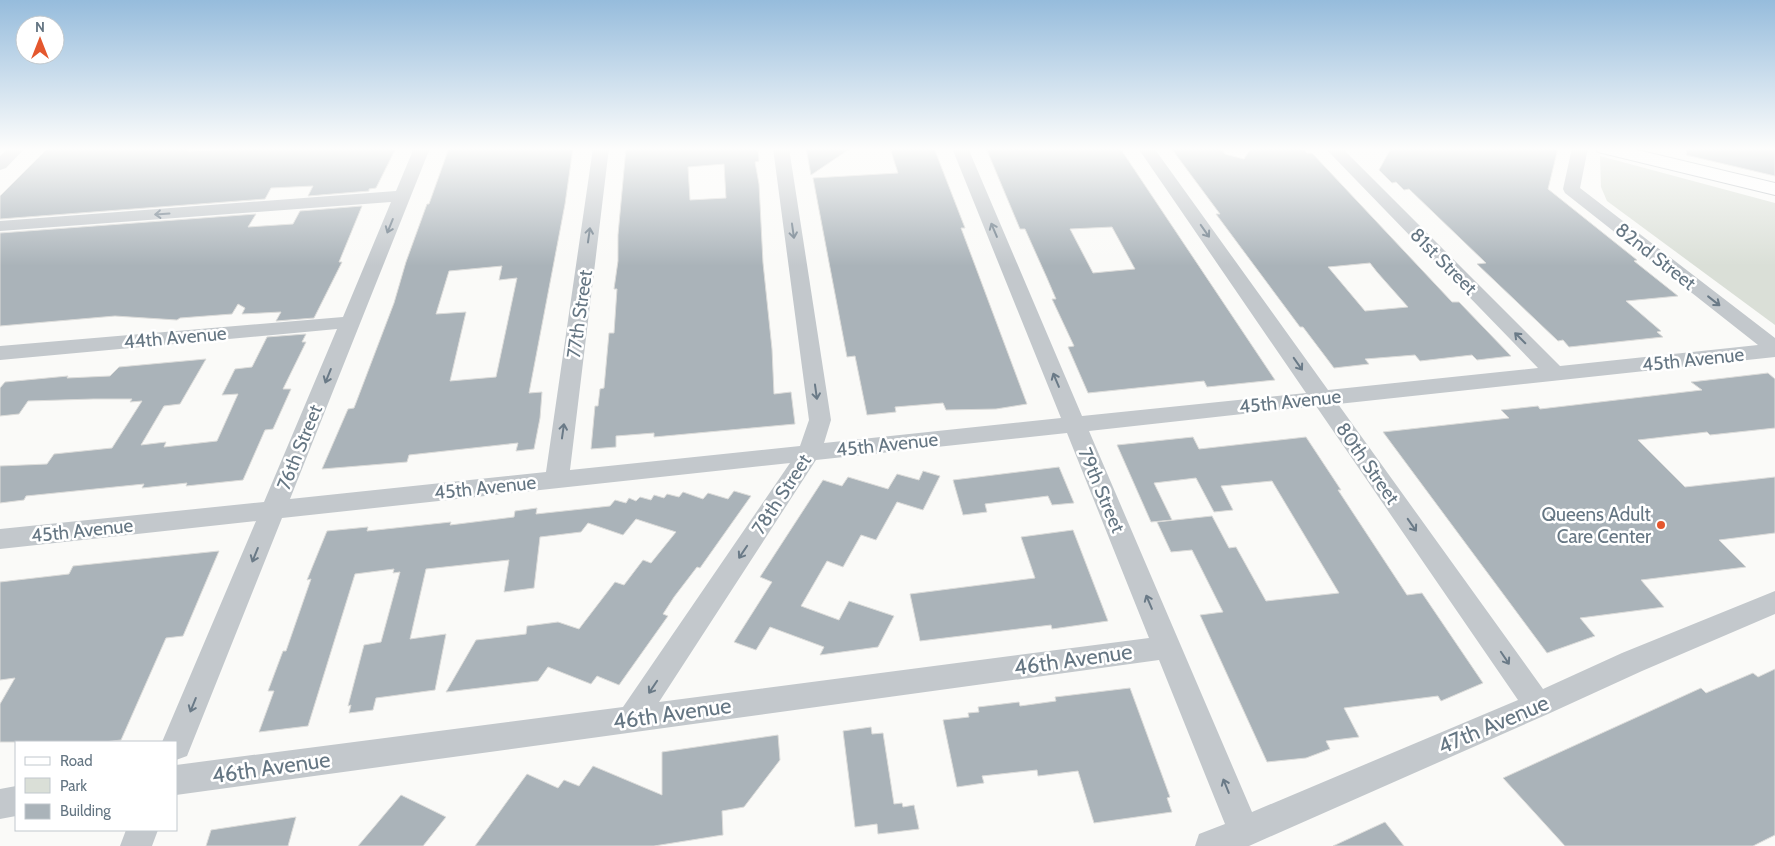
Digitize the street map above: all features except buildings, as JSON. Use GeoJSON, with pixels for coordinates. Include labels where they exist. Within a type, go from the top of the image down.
{"type":"FeatureCollection","features":[{"type":"Feature","properties":{"kind":"street","name":"76th Street"},"geometry":{"type":"LineString","coordinates":[[178,741],[406,187]]}},
{"type":"Feature","properties":{"kind":"street","name":"77th Street"},"geometry":{"type":"LineString","coordinates":[[557,479],[596,187]]}},
{"type":"Feature","properties":{"kind":"street","name":"78th Street"},"geometry":{"type":"LineString","coordinates":[[632,718],[809,453],[820,420],[787,187]]}},
{"type":"Feature","properties":{"kind":"street","name":"79th Street"},"geometry":{"type":"LineString","coordinates":[[976,187],[1244,832]]}},
{"type":"Feature","properties":{"kind":"street","name":"80th Street"},"geometry":{"type":"LineString","coordinates":[[1174,187],[1538,705]]}},
{"type":"Feature","properties":{"kind":"street","name":"81st Street"},"geometry":{"type":"LineString","coordinates":[[1372,187],[1555,373]]}},
{"type":"Feature","properties":{"kind":"street","name":"82nd Street"},"geometry":{"type":"LineString","coordinates":[[1572,187],[1571,190],[1775,349]]}},
{"type":"Feature","properties":{"kind":"street"},"geometry":{"type":"LineString","coordinates":[[0,226],[402,196]]}},
{"type":"Feature","properties":{"kind":"street","name":"44th Avenue"},"geometry":{"type":"LineString","coordinates":[[0,353],[350,322]]}},
{"type":"Feature","properties":{"kind":"street","name":"45th Avenue"},"geometry":{"type":"LineString","coordinates":[[0,539],[1775,349]]}},
{"type":"Feature","properties":{"kind":"street","name":"47th Avenue"},"geometry":{"type":"LineString","coordinates":[[1211,846],[1538,705],[1632,662],[1775,602]]}},
{"type":"Feature","properties":{"kind":"street","name":"46th Avenue"},"geometry":{"type":"LineString","coordinates":[[178,780],[1168,647]]}},
{"type":"Feature","properties":{"kind":"street"},"geometry":{"type":"LineString","coordinates":[[0,804],[15,802]]}},
{"type":"Feature","properties":{"kind":"street"},"geometry":{"type":"LineString","coordinates":[[136,846],[142,831]]}},
{"type":"Feature","properties":{"kind":"green space"},"geometry":{"type":"Polygon","coordinates":[[[1601,187],[1717,187],[1775,203],[1775,325],[1607,201],[1601,187]]]}},
{"type":"Feature","properties":{"kind":"place","name":"Queens Adult Care Center"},"geometry":{"type":"Point","coordinates":[1661,525]}}]}
